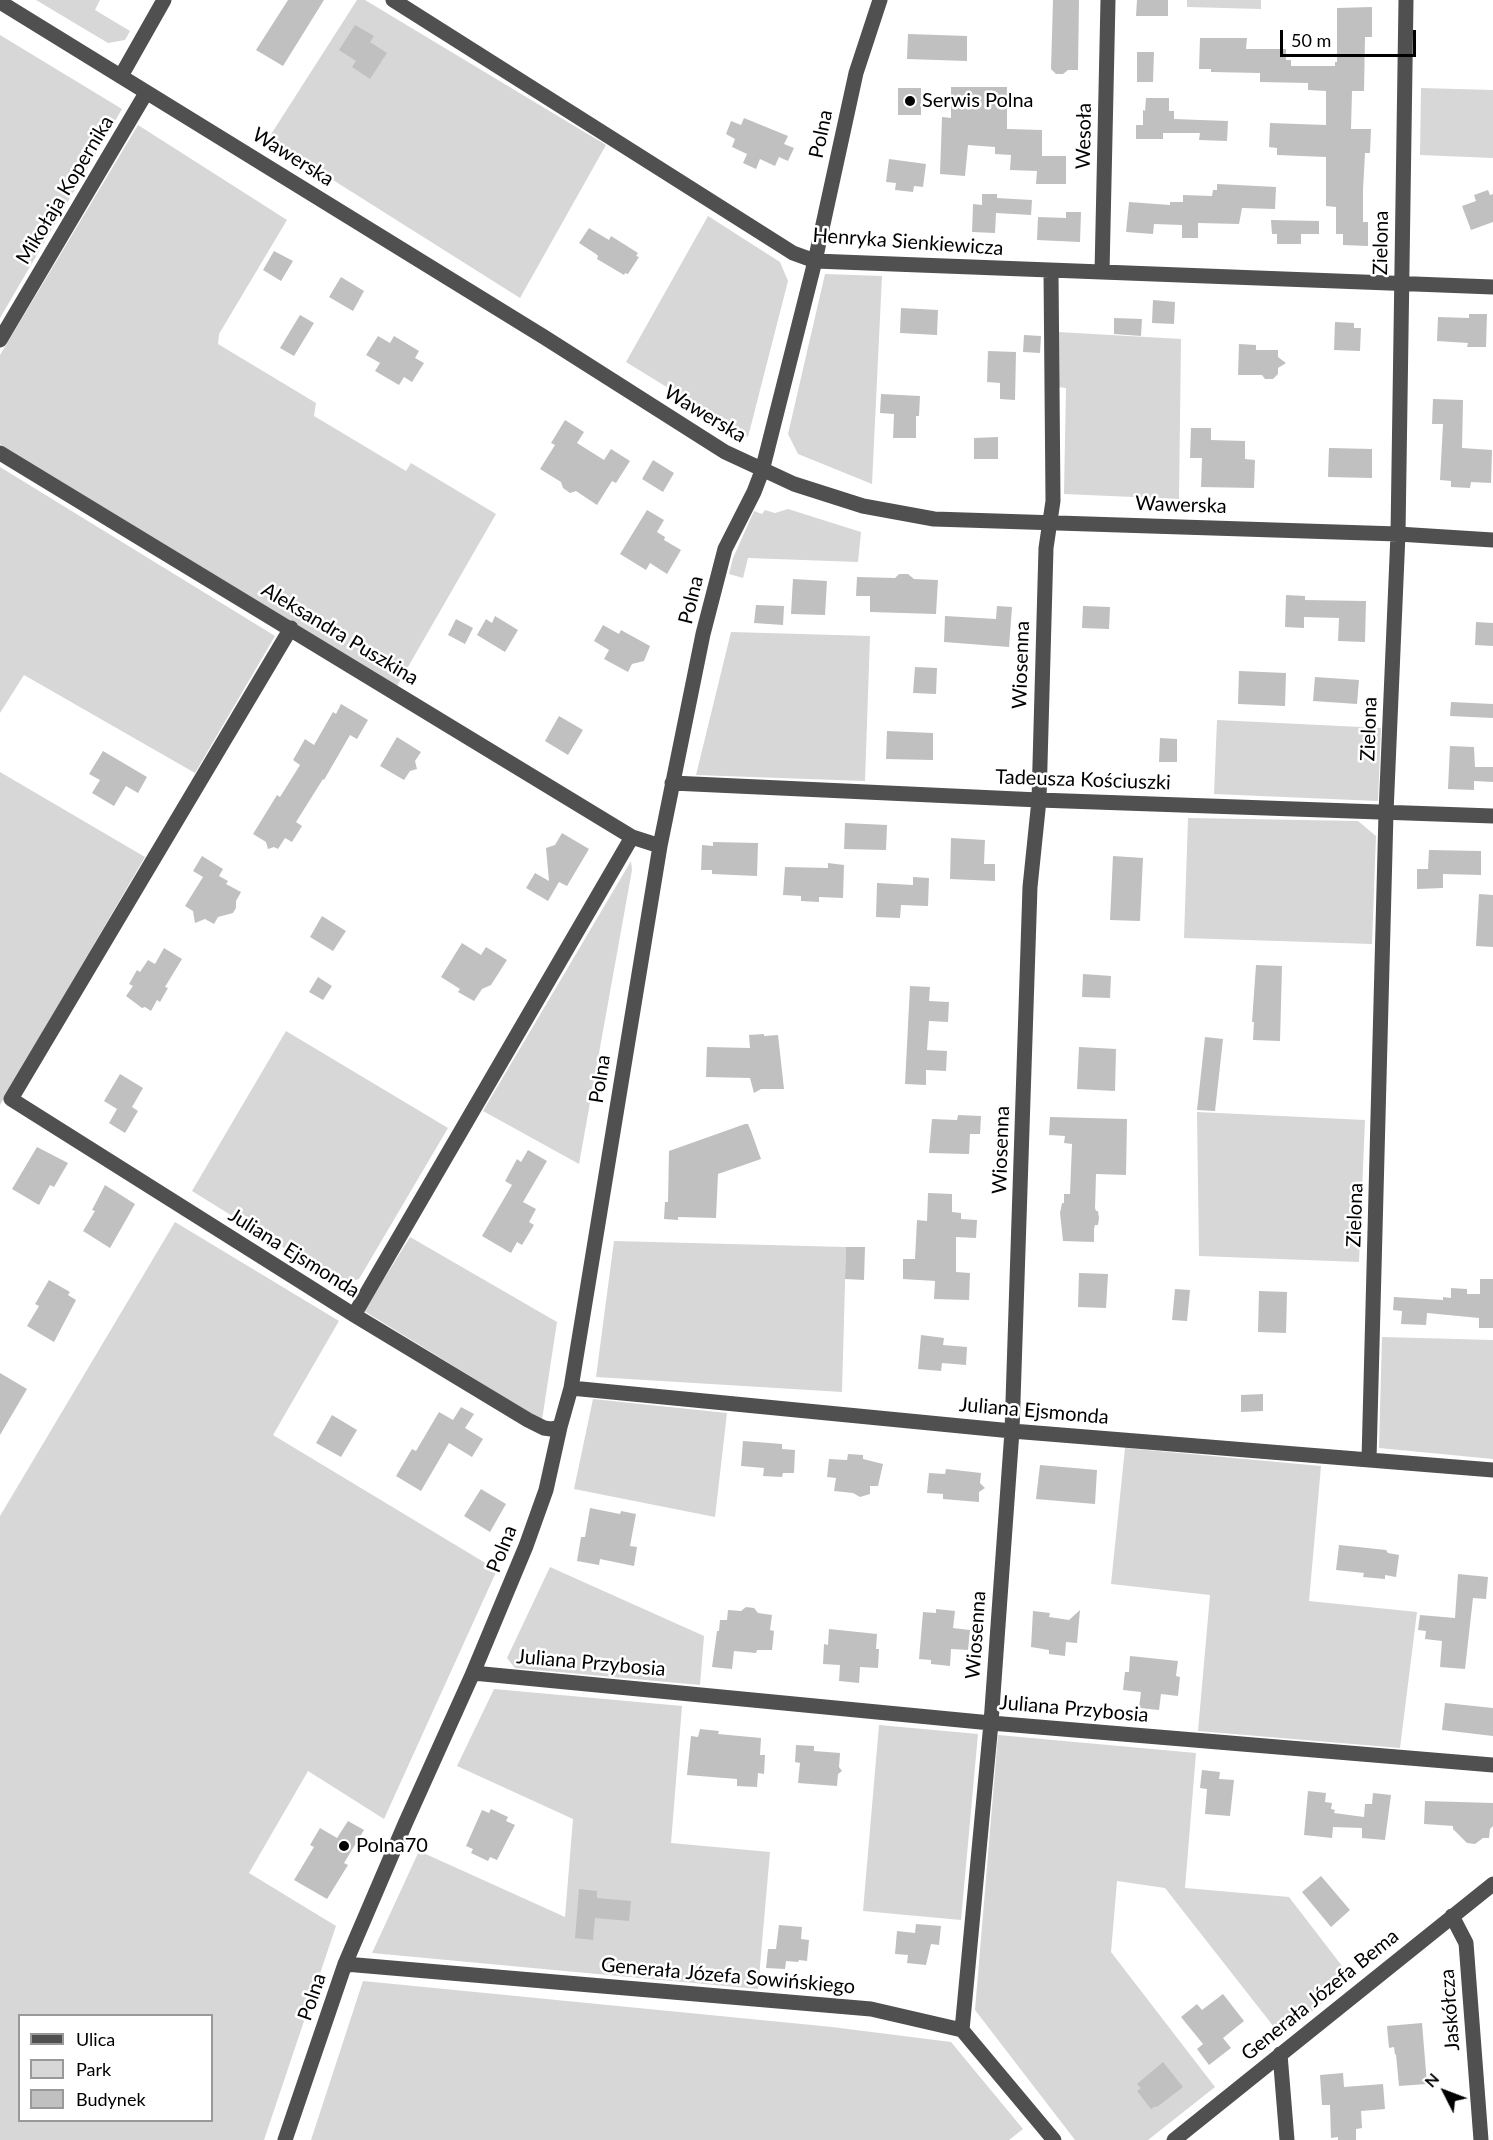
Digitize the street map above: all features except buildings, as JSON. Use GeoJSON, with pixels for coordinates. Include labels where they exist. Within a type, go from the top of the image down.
{"type":"FeatureCollection","features":[{"type":"Feature","properties":{"kind":"street"},"geometry":{"type":"LineString","coordinates":[[121,76],[164,0]]}},
{"type":"Feature","properties":{"kind":"street","name":"Henryka Sienkiewicza"},"geometry":{"type":"LineString","coordinates":[[393,0],[793,253],[815,261],[1493,287]]}},
{"type":"Feature","properties":{"kind":"street","name":"Polna"},"geometry":{"type":"LineString","coordinates":[[285,2140],[345,1964],[473,1673],[530,1535],[546,1490],[571,1388],[660,846],[703,634],[725,549],[762,471],[815,261],[856,73],[880,0]]}},
{"type":"Feature","properties":{"kind":"street","name":"Wesoła"},"geometry":{"type":"LineString","coordinates":[[1102,272],[1108,0]]}},
{"type":"Feature","properties":{"kind":"street","name":"Zielona"},"geometry":{"type":"LineString","coordinates":[[1369,1459],[1386,813],[1398,534],[1406,0]]}},
{"type":"Feature","properties":{"kind":"street","name":"Wawerska"},"geometry":{"type":"LineString","coordinates":[[0,2],[544,337],[725,452],[794,484],[863,506],[934,519],[1398,534],[1493,540]]}},
{"type":"Feature","properties":{"kind":"street","name":"Mikołaja Kopernika"},"geometry":{"type":"LineString","coordinates":[[0,340],[147,93]]}},
{"type":"Feature","properties":{"kind":"street","name":"Wiosenna"},"geometry":{"type":"LineString","coordinates":[[962,2030],[991,1723],[1012,1431],[1030,886],[1039,800],[1046,548],[1053,501],[1051,271]]}},
{"type":"Feature","properties":{"kind":"street","name":"Aleksandra Puszkina"},"geometry":{"type":"LineString","coordinates":[[0,453],[632,837],[660,846]]}},
{"type":"Feature","properties":{"kind":"street","name":"Juliana Ejsmonda"},"geometry":{"type":"LineString","coordinates":[[291,628],[10,1099],[354,1315],[528,1420],[544,1428],[560,1427]]}},
{"type":"Feature","properties":{"kind":"street","name":"Tadeusza Kościuszki"},"geometry":{"type":"LineString","coordinates":[[672,783],[1039,800],[1493,816]]}},
{"type":"Feature","properties":{"kind":"street"},"geometry":{"type":"LineString","coordinates":[[354,1315],[632,837]]}},
{"type":"Feature","properties":{"kind":"street","name":"Juliana Ejsmonda"},"geometry":{"type":"LineString","coordinates":[[571,1388],[1012,1431],[1493,1470]]}},
{"type":"Feature","properties":{"kind":"street","name":"Juliana Przybosia"},"geometry":{"type":"LineString","coordinates":[[473,1673],[991,1723],[1493,1765]]}},
{"type":"Feature","properties":{"kind":"street","name":"Generała Józefa Bema"},"geometry":{"type":"LineString","coordinates":[[1174,2140],[1493,1884]]}},
{"type":"Feature","properties":{"kind":"street","name":"Jaskółcza"},"geometry":{"type":"LineString","coordinates":[[1452,1916],[1466,1943],[1481,2140]]}},
{"type":"Feature","properties":{"kind":"street","name":"Generała Józefa Sowińskiego"},"geometry":{"type":"LineString","coordinates":[[345,1964],[871,2009],[962,2030]]}},
{"type":"Feature","properties":{"kind":"street"},"geometry":{"type":"LineString","coordinates":[[962,2030],[1054,2140]]}},
{"type":"Feature","properties":{"kind":"street"},"geometry":{"type":"LineString","coordinates":[[1280,2054],[1287,2140]]}},
{"type":"Feature","properties":{"kind":"green space"},"geometry":{"type":"Polygon","coordinates":[[[36,0],[100,0],[95,10],[130,31],[125,40],[108,43],[36,0]]]}},
{"type":"Feature","properties":{"kind":"green space"},"geometry":{"type":"Polygon","coordinates":[[[357,0],[365,0],[606,145],[520,298],[268,139],[357,0]]]}},
{"type":"Feature","properties":{"kind":"green space"},"geometry":{"type":"Polygon","coordinates":[[[1187,0],[1261,0],[1261,9],[1187,7],[1187,0]]]}},
{"type":"Feature","properties":{"kind":"green space"},"geometry":{"type":"Polygon","coordinates":[[[0,35],[122,109],[0,318],[0,35]]]}},
{"type":"Feature","properties":{"kind":"green space"},"geometry":{"type":"Polygon","coordinates":[[[1421,88],[1493,90],[1493,158],[1420,155],[1421,88]]]}},
{"type":"Feature","properties":{"kind":"green space"},"geometry":{"type":"Polygon","coordinates":[[[138,125],[287,220],[219,334],[218,344],[316,403],[314,416],[406,471],[411,463],[496,514],[397,686],[0,444],[0,355],[138,125]]]}},
{"type":"Feature","properties":{"kind":"green space"},"geometry":{"type":"Polygon","coordinates":[[[708,216],[780,262],[788,281],[748,437],[626,362],[708,216]]]}},
{"type":"Feature","properties":{"kind":"green space"},"geometry":{"type":"Polygon","coordinates":[[[825,274],[882,276],[872,484],[798,454],[788,434],[825,274]]]}},
{"type":"Feature","properties":{"kind":"green space"},"geometry":{"type":"Polygon","coordinates":[[[1058,332],[1181,339],[1179,499],[1064,494],[1066,388],[1058,387],[1058,332]]]}},
{"type":"Feature","properties":{"kind":"green space"},"geometry":{"type":"Polygon","coordinates":[[[0,467],[275,636],[195,773],[24,675],[0,713],[0,467]]]}},
{"type":"Feature","properties":{"kind":"green space"},"geometry":{"type":"Polygon","coordinates":[[[788,509],[861,532],[858,562],[748,558],[743,578],[729,574],[733,558],[754,511],[762,514],[765,510],[775,513],[788,509]]]}},
{"type":"Feature","properties":{"kind":"green space"},"geometry":{"type":"Polygon","coordinates":[[[731,632],[870,636],[865,781],[696,775],[731,632]]]}},
{"type":"Feature","properties":{"kind":"green space"},"geometry":{"type":"Polygon","coordinates":[[[1217,720],[1381,728],[1378,801],[1214,794],[1217,720]]]}},
{"type":"Feature","properties":{"kind":"green space"},"geometry":{"type":"Polygon","coordinates":[[[0,772],[145,857],[0,1105],[0,772]]]}},
{"type":"Feature","properties":{"kind":"green space"},"geometry":{"type":"Polygon","coordinates":[[[1188,818],[1358,821],[1376,836],[1372,944],[1184,938],[1188,818]]]}},
{"type":"Feature","properties":{"kind":"green space"},"geometry":{"type":"Polygon","coordinates":[[[631,861],[632,870],[579,1164],[483,1111],[631,861]]]}},
{"type":"Feature","properties":{"kind":"green space"},"geometry":{"type":"Polygon","coordinates":[[[286,1031],[448,1128],[359,1279],[342,1284],[192,1191],[286,1031]]]}},
{"type":"Feature","properties":{"kind":"green space"},"geometry":{"type":"Polygon","coordinates":[[[1197,1112],[1365,1120],[1359,1262],[1199,1256],[1197,1112]]]}},
{"type":"Feature","properties":{"kind":"green space"},"geometry":{"type":"Polygon","coordinates":[[[175,1222],[339,1321],[273,1435],[497,1570],[384,1819],[308,1771],[249,1873],[336,1926],[264,2140],[0,2140],[0,1516],[175,1222]]]}},
{"type":"Feature","properties":{"kind":"green space"},"geometry":{"type":"Polygon","coordinates":[[[410,1237],[557,1322],[542,1420],[364,1311],[410,1237]]]}},
{"type":"Feature","properties":{"kind":"green space"},"geometry":{"type":"Polygon","coordinates":[[[614,1241],[846,1247],[842,1392],[596,1377],[614,1241]]]}},
{"type":"Feature","properties":{"kind":"green space"},"geometry":{"type":"Polygon","coordinates":[[[1382,1337],[1493,1340],[1493,1459],[1379,1448],[1382,1337]]]}},
{"type":"Feature","properties":{"kind":"green space"},"geometry":{"type":"Polygon","coordinates":[[[593,1399],[727,1413],[715,1517],[574,1489],[593,1399]]]}},
{"type":"Feature","properties":{"kind":"green space"},"geometry":{"type":"Polygon","coordinates":[[[1125,1448],[1321,1466],[1309,1601],[1417,1612],[1400,1748],[1198,1731],[1210,1595],[1111,1584],[1125,1448]]]}},
{"type":"Feature","properties":{"kind":"green space"},"geometry":{"type":"Polygon","coordinates":[[[550,1567],[704,1636],[700,1685],[515,1668],[507,1658],[550,1567]]]}},
{"type":"Feature","properties":{"kind":"green space"},"geometry":{"type":"Polygon","coordinates":[[[494,1689],[682,1706],[671,1843],[770,1852],[758,1989],[372,1953],[419,1851],[565,1917],[573,1819],[457,1766],[494,1689]]]}},
{"type":"Feature","properties":{"kind":"green space"},"geometry":{"type":"Polygon","coordinates":[[[879,1725],[978,1734],[961,1920],[863,1911],[879,1725]]]}},
{"type":"Feature","properties":{"kind":"green space"},"geometry":{"type":"Polygon","coordinates":[[[998,1735],[1196,1753],[1185,1888],[1289,1897],[1352,1979],[1281,2036],[1165,1888],[1117,1881],[1111,1952],[1215,2087],[1148,2140],[1075,2140],[975,2010],[998,1735]]]}},
{"type":"Feature","properties":{"kind":"green space"},"geometry":{"type":"Polygon","coordinates":[[[363,1981],[832,2027],[951,2042],[1023,2129],[1009,2140],[311,2140],[363,1981]]]}},
{"type":"Feature","properties":{"kind":"place","name":"Serwis Polna"},"geometry":{"type":"Point","coordinates":[910,101]}},
{"type":"Feature","properties":{"kind":"place","name":"Polna70"},"geometry":{"type":"Point","coordinates":[344,1846]}}]}
